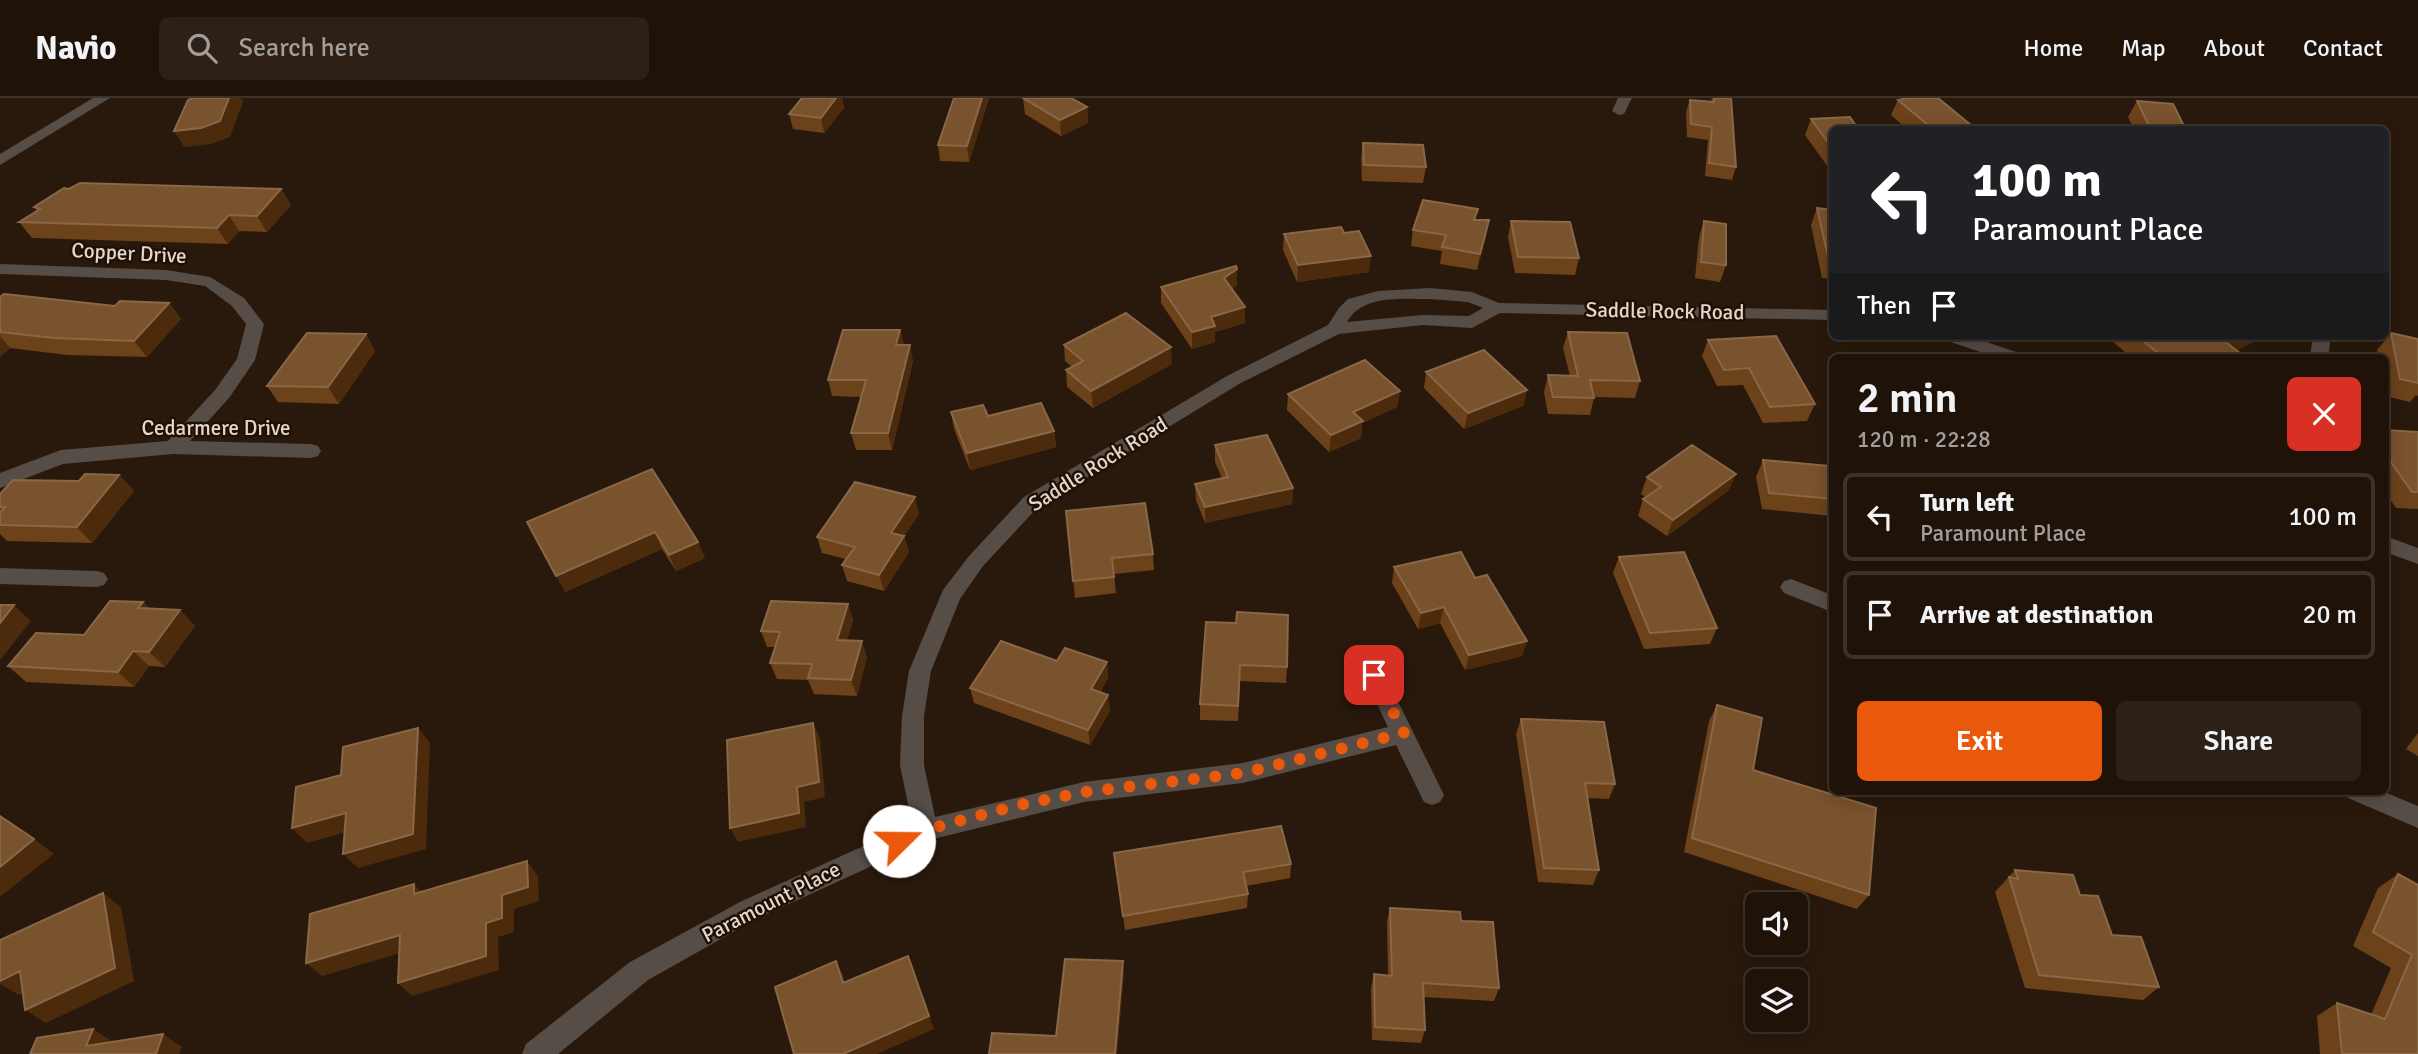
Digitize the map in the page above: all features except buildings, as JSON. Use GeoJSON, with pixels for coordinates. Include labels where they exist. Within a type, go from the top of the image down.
{"type":"FeatureCollection","features":[{"type":"Feature","properties":{"kind":"street"},"geometry":{"type":"LineString","coordinates":[[0,160],[103,98]]}},
{"type":"Feature","properties":{"kind":"street","name":"Copper Drive"},"geometry":{"type":"LineString","coordinates":[[0,269],[166,275],[210,282],[238,302],[255,324],[246,360],[222,394],[173,447]]}},
{"type":"Feature","properties":{"kind":"street","name":"Saddle Rock Road"},"geometry":{"type":"LineString","coordinates":[[1335,329],[1343,313],[1354,303],[1399,294],[1470,297],[1497,308],[1829,315]]}},
{"type":"Feature","properties":{"kind":"street","name":"Saddle Rock Road"},"geometry":{"type":"LineString","coordinates":[[925,830],[912,765],[913,716],[920,671],[951,596],[976,561],[1031,502],[1233,380],[1335,329],[1423,320],[1472,322],[1497,308]]}},
{"type":"Feature","properties":{"kind":"street"},"geometry":{"type":"LineString","coordinates":[[1963,340],[2004,354]]}},
{"type":"Feature","properties":{"kind":"street","name":"Cedarmere Drive"},"geometry":{"type":"LineString","coordinates":[[0,481],[61,457],[173,447],[311,451]]}},
{"type":"Feature","properties":{"kind":"street"},"geometry":{"type":"LineString","coordinates":[[2389,545],[2418,556]]}},
{"type":"Feature","properties":{"kind":"street"},"geometry":{"type":"LineString","coordinates":[[0,576],[97,579]]}},
{"type":"Feature","properties":{"kind":"street"},"geometry":{"type":"LineString","coordinates":[[1791,587],[1829,603]]}},
{"type":"Feature","properties":{"kind":"street"},"geometry":{"type":"LineString","coordinates":[[1374,675],[1432,795]]}},
{"type":"Feature","properties":{"kind":"street","name":"Paramount Place"},"geometry":{"type":"LineString","coordinates":[[536,1054],[639,971],[749,910],[925,830],[1015,806],[1084,792],[1244,773],[1404,733]]}},
{"type":"Feature","properties":{"kind":"street"},"geometry":{"type":"LineString","coordinates":[[2366,795],[2418,817]]}},
{"type":"Feature","properties":{"kind":"route"},"geometry":{"type":"LineString","coordinates":[[899,841],[925,830],[1015,806],[1084,792],[1244,773],[1404,733],[1374,675]]}}]}
